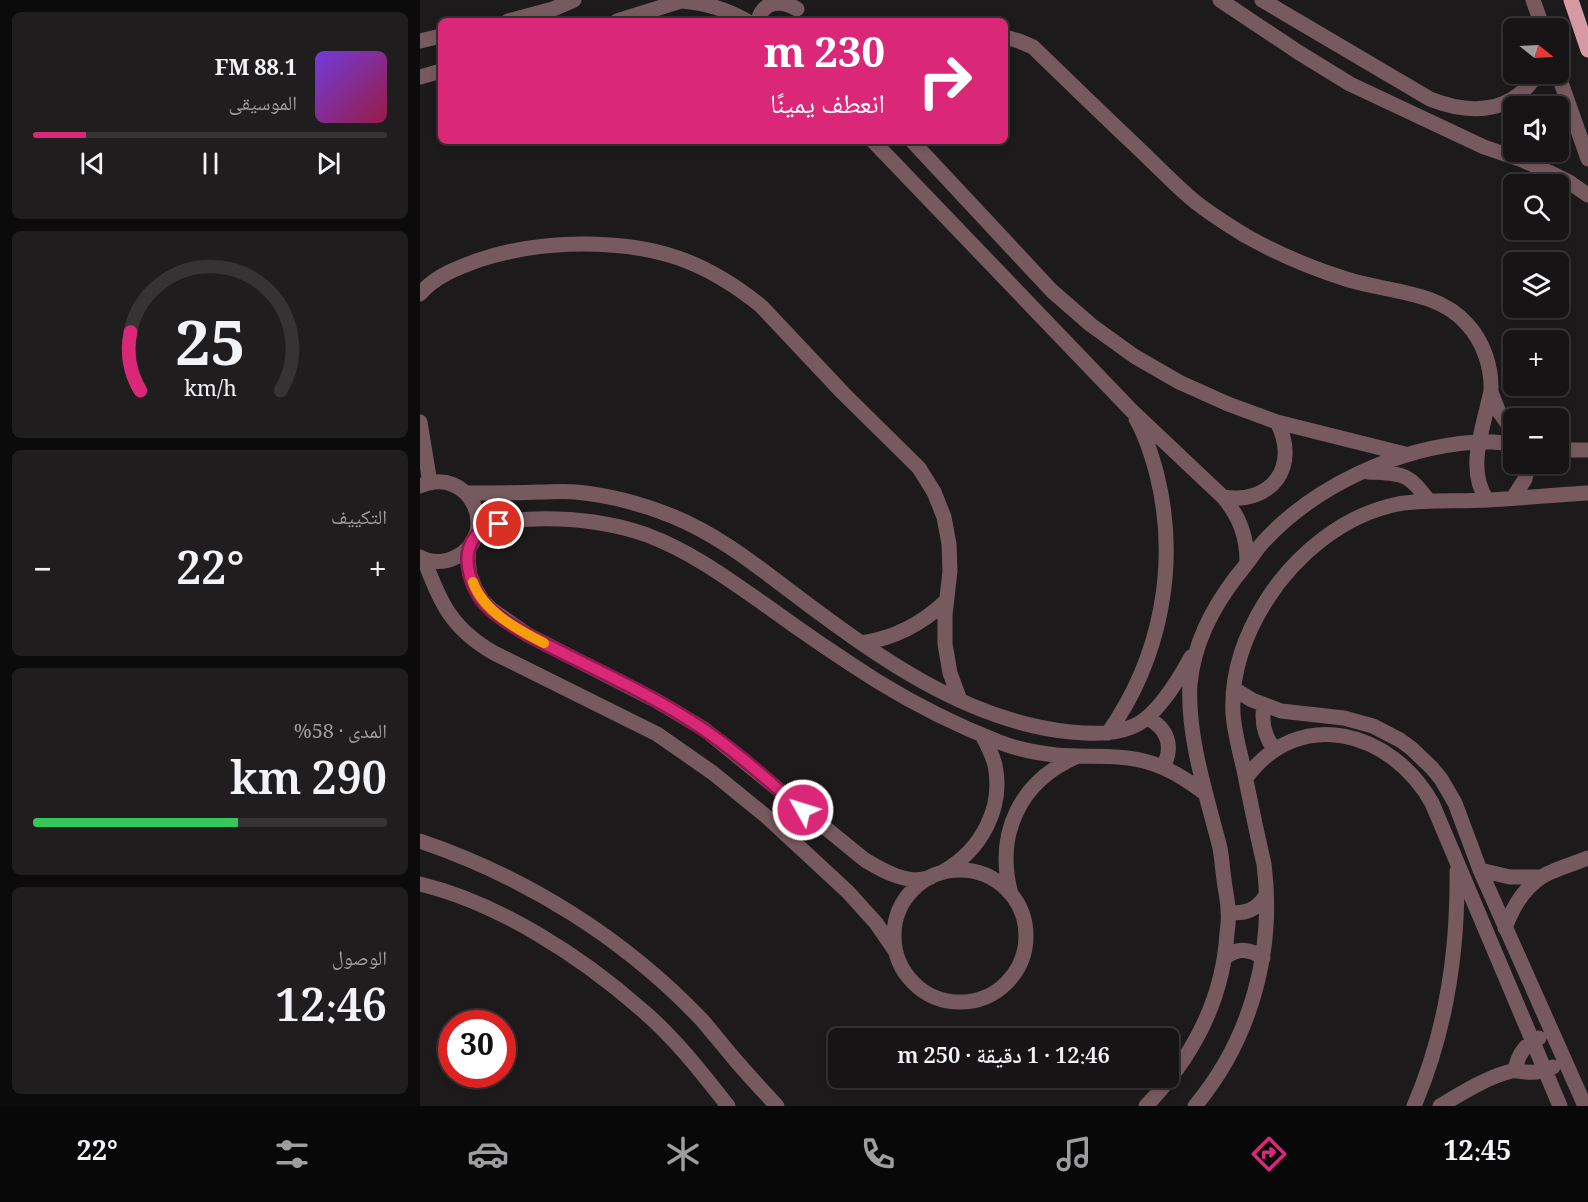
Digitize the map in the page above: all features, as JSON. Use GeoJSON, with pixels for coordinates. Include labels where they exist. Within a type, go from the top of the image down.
{"type":"FeatureCollection","features":[{"type":"Feature","properties":{"kind":"main road"},"geometry":{"type":"LineString","coordinates":[[1571,0],[1588,50]]}},
{"type":"Feature","properties":{"kind":"street"},"geometry":{"type":"LineString","coordinates":[[519,18],[553,9],[573,0]]}},
{"type":"Feature","properties":{"kind":"street"},"geometry":{"type":"LineString","coordinates":[[1262,0],[1430,99],[1459,108],[1489,108],[1503,104]]}},
{"type":"Feature","properties":{"kind":"street"},"geometry":{"type":"LineString","coordinates":[[1533,0],[1539,18]]}},
{"type":"Feature","properties":{"kind":"street"},"geometry":{"type":"LineString","coordinates":[[627,18],[683,1],[717,7],[741,18]]}},
{"type":"Feature","properties":{"kind":"street"},"geometry":{"type":"LineString","coordinates":[[759,18],[764,8],[770,4],[785,2],[792,4],[798,10]]}},
{"type":"Feature","properties":{"kind":"street"},"geometry":{"type":"LineString","coordinates":[[1228,2],[1298,52],[1350,84],[1484,147],[1503,151]]}},
{"type":"Feature","properties":{"kind":"street"},"geometry":{"type":"LineString","coordinates":[[420,41],[438,37]]}},
{"type":"Feature","properties":{"kind":"street"},"geometry":{"type":"LineString","coordinates":[[1008,39],[1033,47],[1193,200],[1228,225],[1305,264],[1366,285],[1432,300],[1456,314],[1467,324],[1482,348],[1488,368],[1491,392],[1503,419]]}},
{"type":"Feature","properties":{"kind":"street"},"geometry":{"type":"LineString","coordinates":[[420,77],[438,72]]}},
{"type":"Feature","properties":{"kind":"street"},"geometry":{"type":"LineString","coordinates":[[1516,96],[1530,84]]}},
{"type":"Feature","properties":{"kind":"street"},"geometry":{"type":"LineString","coordinates":[[1562,84],[1588,159]]}},
{"type":"Feature","properties":{"kind":"street"},"geometry":{"type":"LineString","coordinates":[[876,144],[1132,411],[1233,508],[1245,534],[1247,563]]}},
{"type":"Feature","properties":{"kind":"street"},"geometry":{"type":"LineString","coordinates":[[915,144],[1052,291],[1105,336],[1141,360],[1179,382],[1228,404],[1277,422],[1405,454]]}},
{"type":"Feature","properties":{"kind":"street"},"geometry":{"type":"LineString","coordinates":[[1536,162],[1588,195]]}},
{"type":"Feature","properties":{"kind":"street"},"geometry":{"type":"LineString","coordinates":[[420,294],[437,278],[462,266],[517,250],[567,244],[618,245],[651,250],[684,260],[732,284],[761,306],[843,393],[919,468],[936,498],[947,531],[950,557],[944,622],[945,644],[950,673],[960,700]]}},
{"type":"Feature","properties":{"kind":"street"},"geometry":{"type":"LineString","coordinates":[[1487,500],[1478,483],[1477,459],[1491,392]]}},
{"type":"Feature","properties":{"kind":"street"},"geometry":{"type":"LineString","coordinates":[[1108,733],[1131,697],[1150,651],[1160,613],[1165,573],[1165,524],[1159,484],[1148,446],[1132,411]]}},
{"type":"Feature","properties":{"kind":"street"},"geometry":{"type":"LineString","coordinates":[[420,422],[425,484],[450,483],[462,489],[471,498],[477,510],[478,523],[468,561],[472,582],[482,600],[492,610],[528,635],[655,700],[704,729],[870,864],[887,872],[923,881],[936,875],[960,870],[979,873],[1002,885],[1011,894]]}},
{"type":"Feature","properties":{"kind":"street"},"geometry":{"type":"LineString","coordinates":[[1223,497],[1250,498],[1262,493],[1281,473],[1286,447],[1277,422]]}},
{"type":"Feature","properties":{"kind":"street"},"geometry":{"type":"LineString","coordinates":[[467,494],[574,492],[625,501],[672,516],[729,546],[862,643],[922,680],[960,700],[1006,719],[1031,726],[1108,733],[1124,730],[1147,718],[1174,685],[1196,650],[1211,615],[1229,587],[1259,547],[1304,506],[1362,472],[1405,454],[1456,444],[1503,443]]}},
{"type":"Feature","properties":{"kind":"street"},"geometry":{"type":"LineString","coordinates":[[1569,450],[1588,450]]}},
{"type":"Feature","properties":{"kind":"street"},"geometry":{"type":"LineString","coordinates":[[1362,472],[1402,475],[1414,482],[1429,501]]}},
{"type":"Feature","properties":{"kind":"street"},"geometry":{"type":"LineString","coordinates":[[1513,498],[1526,474]]}},
{"type":"Feature","properties":{"kind":"street"},"geometry":{"type":"LineString","coordinates":[[506,493],[501,507],[502,513],[510,520]]}},
{"type":"Feature","properties":{"kind":"street"},"geometry":{"type":"LineString","coordinates":[[1194,1106],[1211,1087],[1241,1034],[1263,958],[1267,922],[1264,864],[1233,713],[1235,672],[1240,655],[1245,639],[1266,601],[1281,580],[1305,554],[1334,532],[1364,514],[1397,505],[1429,501],[1487,500],[1588,493]]}},
{"type":"Feature","properties":{"kind":"street"},"geometry":{"type":"LineString","coordinates":[[422,558],[438,562],[452,559],[493,526],[510,520],[543,518],[594,522],[638,532],[668,544],[709,566],[878,681],[941,718],[1000,742],[1038,752],[1057,755],[1126,757],[1151,763],[1186,779],[1206,794]]}},
{"type":"Feature","properties":{"kind":"street"},"geometry":{"type":"LineString","coordinates":[[422,558],[445,608],[466,634],[494,653],[657,734],[704,766],[767,817],[848,892],[876,922],[896,952]]}},
{"type":"Feature","properties":{"kind":"street"},"geometry":{"type":"LineString","coordinates":[[862,643],[889,638],[914,626],[946,601]]}},
{"type":"Feature","properties":{"kind":"street"},"geometry":{"type":"LineString","coordinates":[[1146,1106],[1173,1076],[1196,1039],[1215,998],[1226,957],[1228,912],[1220,847],[1206,794],[1189,711],[1196,650]]}},
{"type":"Feature","properties":{"kind":"street"},"geometry":{"type":"LineString","coordinates":[[1234,689],[1281,711],[1358,721],[1387,733],[1412,748],[1432,768],[1449,790],[1461,816],[1480,870],[1585,1106]]}},
{"type":"Feature","properties":{"kind":"street"},"geometry":{"type":"LineString","coordinates":[[1264,705],[1264,728],[1274,749]]}},
{"type":"Feature","properties":{"kind":"street"},"geometry":{"type":"LineString","coordinates":[[1147,718],[1155,722],[1166,735],[1169,751],[1163,767]]}},
{"type":"Feature","properties":{"kind":"street"},"geometry":{"type":"LineString","coordinates":[[982,735],[992,757],[997,781],[996,797],[986,828],[972,849],[954,865],[919,885],[908,895],[900,908],[896,922],[894,937],[899,962],[910,980],[927,994],[937,998],[956,1002],[977,1000],[998,990],[1015,973],[1024,951],[1025,927],[1022,915],[1011,894],[1006,874],[1005,852],[1009,831],[1016,811],[1042,777],[1079,756]]}},
{"type":"Feature","properties":{"kind":"street"},"geometry":{"type":"LineString","coordinates":[[1246,778],[1274,749],[1311,735],[1355,739],[1383,750],[1406,768],[1425,790],[1432,803],[1560,1106]]}},
{"type":"Feature","properties":{"kind":"street"},"geometry":{"type":"LineString","coordinates":[[420,834],[444,849]]}},
{"type":"Feature","properties":{"kind":"street"},"geometry":{"type":"LineString","coordinates":[[420,841],[495,871],[549,898],[593,927],[655,975],[694,1013],[777,1106]]}},
{"type":"Feature","properties":{"kind":"street"},"geometry":{"type":"LineString","coordinates":[[1505,928],[1519,900],[1540,877],[1588,858]]}},
{"type":"Feature","properties":{"kind":"street"},"geometry":{"type":"LineString","coordinates":[[1414,1106],[1440,1032],[1449,990],[1455,948],[1457,862]]}},
{"type":"Feature","properties":{"kind":"street"},"geometry":{"type":"LineString","coordinates":[[1480,870],[1510,877],[1540,877]]}},
{"type":"Feature","properties":{"kind":"street"},"geometry":{"type":"LineString","coordinates":[[420,885],[472,902],[528,927],[589,967],[644,1011],[697,1066],[728,1106]]}},
{"type":"Feature","properties":{"kind":"street"},"geometry":{"type":"LineString","coordinates":[[1228,912],[1241,913],[1254,909],[1266,895]]}},
{"type":"Feature","properties":{"kind":"street"},"geometry":{"type":"LineString","coordinates":[[1226,957],[1236,951],[1247,950],[1263,958]]}},
{"type":"Feature","properties":{"kind":"street"},"geometry":{"type":"LineString","coordinates":[[1515,1070],[1520,1054],[1532,1041],[1553,1036]]}},
{"type":"Feature","properties":{"kind":"street"},"geometry":{"type":"LineString","coordinates":[[1440,1106],[1486,1081],[1515,1070],[1533,1073],[1545,1071],[1564,1060]]}},
{"type":"Feature","properties":{"kind":"slow traffic"},"geometry":{"type":"LineString","coordinates":[[473,582],[482,600],[492,610],[528,635],[544,643]]}},
{"type":"Feature","properties":{"kind":"route"},"geometry":{"type":"LineString","coordinates":[[499,524],[475,536],[469,547],[470,575],[482,600],[492,610],[528,635],[655,700],[704,729],[803,810]]}}]}
